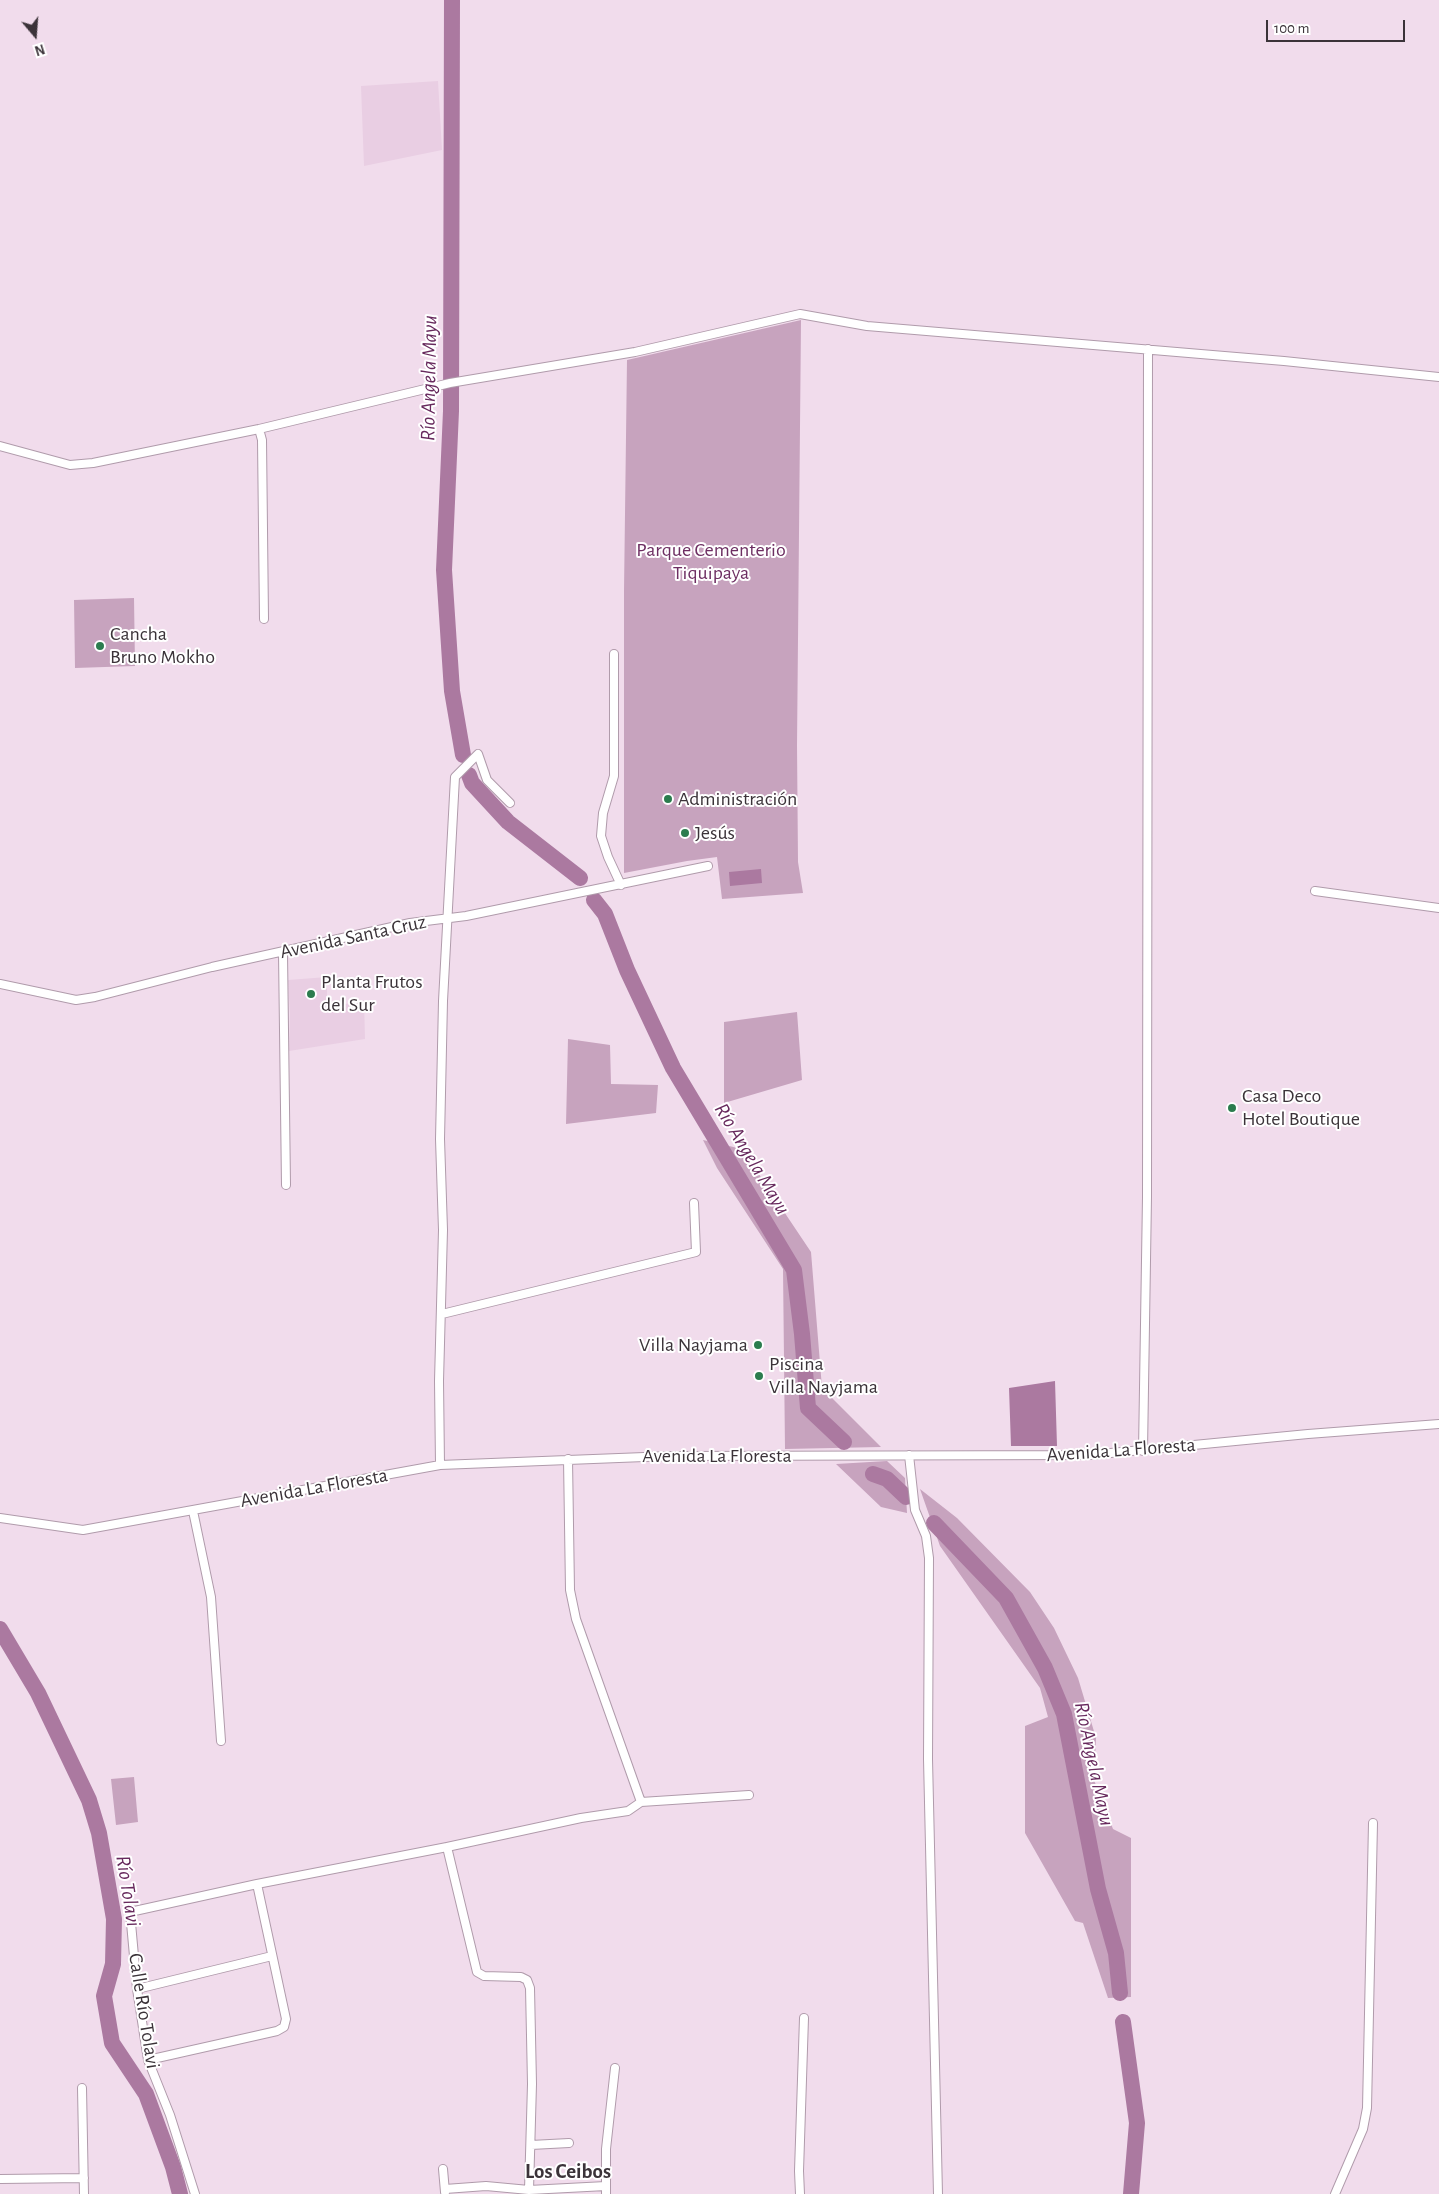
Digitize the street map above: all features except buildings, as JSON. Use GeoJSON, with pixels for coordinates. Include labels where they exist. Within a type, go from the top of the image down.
{"type":"FeatureCollection","features":[{"type":"Feature","properties":{"kind":"street"},"geometry":{"type":"LineString","coordinates":[[0,446],[70,465],[92,463],[260,428],[450,383],[626,354],[800,314],[867,326],[1148,349],[1439,377]]}},
{"type":"Feature","properties":{"kind":"street"},"geometry":{"type":"LineString","coordinates":[[1143,1451],[1147,1198],[1148,349]]}},
{"type":"Feature","properties":{"kind":"street"},"geometry":{"type":"LineString","coordinates":[[260,428],[262,440],[264,619]]}},
{"type":"Feature","properties":{"kind":"street"},"geometry":{"type":"LineString","coordinates":[[614,654],[614,776],[603,813],[601,836],[621,885]]}},
{"type":"Feature","properties":{"kind":"street"},"geometry":{"type":"LineString","coordinates":[[440,1465],[439,1382],[442,1314],[442,1230],[440,1139],[443,1001],[455,777],[478,754],[487,780],[510,803]]}},
{"type":"Feature","properties":{"kind":"street","name":"Avenida Santa Cruz"},"geometry":{"type":"LineString","coordinates":[[0,984],[76,1000],[95,997],[212,967],[283,953],[410,923],[466,916],[708,866]]}},
{"type":"Feature","properties":{"kind":"street"},"geometry":{"type":"LineString","coordinates":[[1315,891],[1439,908]]}},
{"type":"Feature","properties":{"kind":"street"},"geometry":{"type":"LineString","coordinates":[[283,953],[286,1185]]}},
{"type":"Feature","properties":{"kind":"street"},"geometry":{"type":"LineString","coordinates":[[442,1314],[696,1252],[694,1202]]}},
{"type":"Feature","properties":{"kind":"street","name":"Avenida La Floresta"},"geometry":{"type":"LineString","coordinates":[[0,1518],[83,1530],[440,1465],[568,1458],[670,1456],[1090,1455],[1308,1434],[1439,1424]]}},
{"type":"Feature","properties":{"kind":"street"},"geometry":{"type":"LineString","coordinates":[[910,1456],[915,1510],[926,1536],[929,1558],[928,1759],[938,2194]]}},
{"type":"Feature","properties":{"kind":"street"},"geometry":{"type":"LineString","coordinates":[[568,1458],[570,1590],[576,1619],[641,1802]]}},
{"type":"Feature","properties":{"kind":"street"},"geometry":{"type":"LineString","coordinates":[[193,1511],[211,1597],[221,1741]]}},
{"type":"Feature","properties":{"kind":"street"},"geometry":{"type":"LineString","coordinates":[[148,2060],[277,2031],[284,2027],[286,2019],[257,1884],[447,1847],[581,1818],[628,1811],[641,1802],[749,1796]]}},
{"type":"Feature","properties":{"kind":"street"},"geometry":{"type":"LineString","coordinates":[[1335,2194],[1363,2129],[1368,2108],[1373,1823]]}},
{"type":"Feature","properties":{"kind":"street"},"geometry":{"type":"LineString","coordinates":[[447,1847],[477,1972],[484,1976],[521,1977],[527,1980],[530,1988],[531,2145],[529,2190]]}},
{"type":"Feature","properties":{"kind":"street","name":"Calle Río Tolavi"},"geometry":{"type":"LineString","coordinates":[[195,2194],[170,2115],[148,2060],[137,1989],[130,1912],[257,1884]]}},
{"type":"Feature","properties":{"kind":"street"},"geometry":{"type":"LineString","coordinates":[[137,1989],[272,1956]]}},
{"type":"Feature","properties":{"kind":"street"},"geometry":{"type":"LineString","coordinates":[[800,2194],[799,2171],[804,2018]]}},
{"type":"Feature","properties":{"kind":"street"},"geometry":{"type":"LineString","coordinates":[[443,2169],[445,2192],[486,2186],[529,2190],[606,2190],[606,2149],[615,2068]]}},
{"type":"Feature","properties":{"kind":"street"},"geometry":{"type":"LineString","coordinates":[[82,2088],[84,2194]]}},
{"type":"Feature","properties":{"kind":"street"},"geometry":{"type":"LineString","coordinates":[[531,2145],[569,2143]]}},
{"type":"Feature","properties":{"kind":"street"},"geometry":{"type":"LineString","coordinates":[[0,2179],[84,2178]]}},
{"type":"Feature","properties":{"kind":"shaded area"},"geometry":{"type":"Polygon","coordinates":[[[438,81],[442,150],[364,166],[361,86],[438,81]]]}},
{"type":"Feature","properties":{"kind":"shaded area"},"geometry":{"type":"Polygon","coordinates":[[[761,869],[762,883],[730,886],[729,872],[761,869]]]}},
{"type":"Feature","properties":{"kind":"shaded area"},"geometry":{"type":"Polygon","coordinates":[[[327,977],[327,1008],[364,1000],[365,1039],[289,1051],[290,1014],[288,980],[327,977]]]}},
{"type":"Feature","properties":{"kind":"shaded area"},"geometry":{"type":"Polygon","coordinates":[[[1055,1381],[1057,1446],[1011,1446],[1009,1388],[1055,1381]]]}},
{"type":"Feature","properties":{"kind":"green space","name":"Parque Cementerio Tiquipaya"},"geometry":{"type":"Polygon","coordinates":[[[801,320],[797,745],[798,862],[803,893],[722,899],[717,857],[624,873],[624,591],[627,360],[801,320]]]}},
{"type":"Feature","properties":{"kind":"green space"},"geometry":{"type":"Polygon","coordinates":[[[134,598],[135,666],[75,668],[74,600],[134,598]]]}},
{"type":"Feature","properties":{"kind":"green space"},"geometry":{"type":"Polygon","coordinates":[[[797,1012],[802,1080],[724,1103],[724,1022],[797,1012]]]}},
{"type":"Feature","properties":{"kind":"green space"},"geometry":{"type":"Polygon","coordinates":[[[568,1039],[610,1045],[611,1084],[658,1085],[656,1113],[566,1124],[568,1039]]]}},
{"type":"Feature","properties":{"kind":"green space"},"geometry":{"type":"Polygon","coordinates":[[[703,1140],[742,1149],[811,1252],[822,1388],[881,1447],[785,1449],[783,1269],[717,1168],[703,1140]]]}},
{"type":"Feature","properties":{"kind":"green space"},"geometry":{"type":"Polygon","coordinates":[[[887,1461],[905,1478],[907,1513],[881,1507],[836,1464],[887,1461]]]}},
{"type":"Feature","properties":{"kind":"green space"},"geometry":{"type":"Polygon","coordinates":[[[920,1489],[957,1518],[1030,1592],[1054,1628],[1078,1678],[1096,1738],[1094,1780],[1113,1829],[1131,1838],[1131,1997],[1108,1998],[1083,1923],[1075,1921],[1025,1833],[1025,1726],[1048,1717],[1040,1688],[940,1546],[920,1489]]]}},
{"type":"Feature","properties":{"kind":"green space"},"geometry":{"type":"Polygon","coordinates":[[[134,1777],[138,1822],[116,1825],[111,1779],[134,1777]]]}},
{"type":"Feature","properties":{"kind":"waterway","name":"Río Angela Mayu"},"geometry":{"type":"LineString","coordinates":[[452,0],[451,411],[444,570],[452,691],[463,755]]}},
{"type":"Feature","properties":{"kind":"waterway","name":"Río Angela Mayu"},"geometry":{"type":"LineString","coordinates":[[469,775],[472,783],[508,822],[580,878]]}},
{"type":"Feature","properties":{"kind":"waterway","name":"Río Angela Mayu"},"geometry":{"type":"LineString","coordinates":[[594,900],[605,914],[627,970],[673,1068],[794,1270],[808,1408],[844,1442]]}},
{"type":"Feature","properties":{"kind":"waterway","name":"Río Angela Mayu"},"geometry":{"type":"LineString","coordinates":[[873,1474],[887,1479],[906,1497]]}},
{"type":"Feature","properties":{"kind":"waterway","name":"Río Angela Mayu"},"geometry":{"type":"LineString","coordinates":[[934,1523],[1006,1598],[1045,1668],[1064,1714],[1098,1889],[1116,1953],[1120,1993]]}},
{"type":"Feature","properties":{"kind":"waterway","name":"Río Tolavi"},"geometry":{"type":"LineString","coordinates":[[0,1629],[38,1693],[89,1800],[99,1833],[114,1919],[113,1964],[104,1996],[112,2043],[146,2094],[173,2167],[180,2194]]}},
{"type":"Feature","properties":{"kind":"waterway","name":"Río Angela Mayu"},"geometry":{"type":"LineString","coordinates":[[1123,2022],[1137,2123],[1131,2194]]}},
{"type":"Feature","properties":{"kind":"place","name":"Cancha Bruno Mokho"},"geometry":{"type":"Point","coordinates":[100,646]}},
{"type":"Feature","properties":{"kind":"place","name":"Administración"},"geometry":{"type":"Point","coordinates":[668,799]}},
{"type":"Feature","properties":{"kind":"place","name":"Jesús"},"geometry":{"type":"Point","coordinates":[685,833]}},
{"type":"Feature","properties":{"kind":"place","name":"Planta Frutos del Sur"},"geometry":{"type":"Point","coordinates":[311,994]}},
{"type":"Feature","properties":{"kind":"place","name":"Casa Deco Hotel Boutique"},"geometry":{"type":"Point","coordinates":[1232,1108]}},
{"type":"Feature","properties":{"kind":"place","name":"Villa Nayjama"},"geometry":{"type":"Point","coordinates":[758,1345]}},
{"type":"Feature","properties":{"kind":"place","name":"Piscina Villa Nayjama"},"geometry":{"type":"Point","coordinates":[759,1376]}},
{"type":"Feature","properties":{"kind":"district","name":"Los Ceibos"},"geometry":{"type":"Point","coordinates":[568,2172]}}]}
